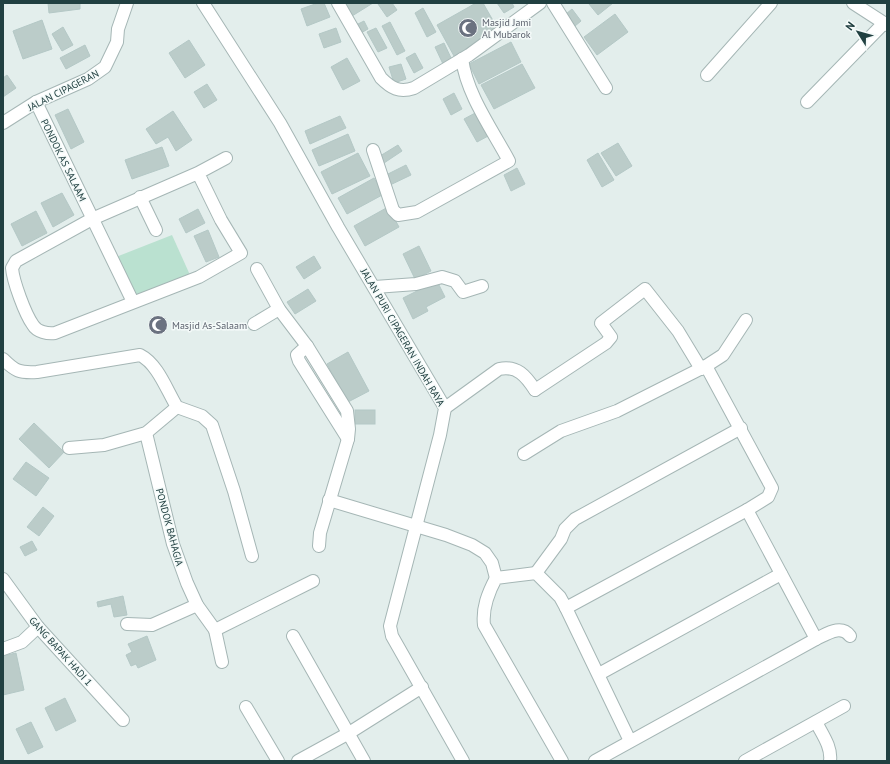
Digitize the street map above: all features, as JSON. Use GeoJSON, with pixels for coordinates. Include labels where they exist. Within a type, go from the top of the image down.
{"type":"FeatureCollection","features":[{"type":"Feature","properties":{"kind":"street","name":"JALAN PURI CIPAGERAN INDAH RAYA"},"geometry":{"type":"LineString","coordinates":[[203,3],[280,123],[338,227],[375,287],[444,408],[440,435],[390,626],[392,636],[463,761]]}},
{"type":"Feature","properties":{"kind":"street"},"geometry":{"type":"LineString","coordinates":[[338,3],[380,78],[389,86],[404,91],[414,88],[462,59],[540,3]]}},
{"type":"Feature","properties":{"kind":"street"},"geometry":{"type":"LineString","coordinates":[[553,3],[606,88]]}},
{"type":"Feature","properties":{"kind":"street"},"geometry":{"type":"LineString","coordinates":[[707,75],[771,3]]}},
{"type":"Feature","properties":{"kind":"street"},"geometry":{"type":"LineString","coordinates":[[807,102],[886,24],[853,3]]}},
{"type":"Feature","properties":{"kind":"street","name":"JALAN CIPAGERAN"},"geometry":{"type":"LineString","coordinates":[[3,123],[36,102],[88,79],[105,67],[117,42],[118,29],[125,4]]}},
{"type":"Feature","properties":{"kind":"street"},"geometry":{"type":"LineString","coordinates":[[373,150],[393,210],[398,215],[417,212],[509,161],[464,75],[462,59]]}},
{"type":"Feature","properties":{"kind":"street","name":"PONDOK AS SALAAM"},"geometry":{"type":"LineString","coordinates":[[36,102],[133,302]]}},
{"type":"Feature","properties":{"kind":"street"},"geometry":{"type":"LineString","coordinates":[[198,173],[221,220],[241,253],[200,276],[55,333],[47,334],[33,326],[13,278],[12,268],[22,257],[92,219],[198,173],[226,158]]}},
{"type":"Feature","properties":{"kind":"street"},"geometry":{"type":"LineString","coordinates":[[140,197],[156,230]]}},
{"type":"Feature","properties":{"kind":"street"},"geometry":{"type":"LineString","coordinates":[[257,269],[279,308],[307,346],[347,411],[349,429],[348,439],[320,533],[319,546]]}},
{"type":"Feature","properties":{"kind":"street"},"geometry":{"type":"LineString","coordinates":[[375,287],[416,284],[442,277],[455,281],[463,292],[482,286]]}},
{"type":"Feature","properties":{"kind":"street"},"geometry":{"type":"LineString","coordinates":[[444,408],[499,369],[506,367],[514,368],[523,374],[535,390],[606,343],[611,338],[601,323],[645,289],[704,367],[741,428],[772,488],[768,497],[747,510],[566,608]]}},
{"type":"Feature","properties":{"kind":"street"},"geometry":{"type":"LineString","coordinates":[[254,324],[279,308]]}},
{"type":"Feature","properties":{"kind":"street"},"geometry":{"type":"LineString","coordinates":[[524,454],[561,431],[617,411],[704,367],[723,355],[746,320]]}},
{"type":"Feature","properties":{"kind":"street"},"geometry":{"type":"LineString","coordinates":[[3,359],[13,370],[24,373],[140,355],[145,358],[153,366],[177,407],[202,416],[212,425],[234,491],[252,556]]}},
{"type":"Feature","properties":{"kind":"street"},"geometry":{"type":"LineString","coordinates":[[69,448],[104,445],[146,433],[177,407]]}},
{"type":"Feature","properties":{"kind":"street"},"geometry":{"type":"LineString","coordinates":[[496,578],[536,573],[561,539],[565,529],[575,519],[741,428]]}},
{"type":"Feature","properties":{"kind":"street","name":"PONDOK BAHAGIA"},"geometry":{"type":"LineString","coordinates":[[146,433],[173,544],[187,583],[198,605],[215,630],[222,662]]}},
{"type":"Feature","properties":{"kind":"street"},"geometry":{"type":"LineString","coordinates":[[329,500],[416,525],[472,545],[485,553],[492,563],[496,578],[489,590],[483,615],[484,625],[562,761]]}},
{"type":"Feature","properties":{"kind":"street"},"geometry":{"type":"LineString","coordinates":[[747,510],[816,639]]}},
{"type":"Feature","properties":{"kind":"street"},"geometry":{"type":"LineString","coordinates":[[536,573],[560,597],[599,674],[630,741]]}},
{"type":"Feature","properties":{"kind":"street"},"geometry":{"type":"LineString","coordinates":[[599,674],[780,574]]}},
{"type":"Feature","properties":{"kind":"street","name":"GANG BAPAK HADI 1"},"geometry":{"type":"LineString","coordinates":[[3,579],[30,635],[123,720]]}},
{"type":"Feature","properties":{"kind":"street"},"geometry":{"type":"LineString","coordinates":[[215,630],[313,581]]}},
{"type":"Feature","properties":{"kind":"street"},"geometry":{"type":"LineString","coordinates":[[127,624],[152,625],[198,605]]}},
{"type":"Feature","properties":{"kind":"street"},"geometry":{"type":"LineString","coordinates":[[595,761],[816,639],[839,629],[844,630],[850,636]]}},
{"type":"Feature","properties":{"kind":"street"},"geometry":{"type":"LineString","coordinates":[[3,649],[30,635]]}},
{"type":"Feature","properties":{"kind":"street"},"geometry":{"type":"LineString","coordinates":[[293,636],[364,761]]}},
{"type":"Feature","properties":{"kind":"street"},"geometry":{"type":"LineString","coordinates":[[298,761],[349,733],[422,687]]}},
{"type":"Feature","properties":{"kind":"street"},"geometry":{"type":"LineString","coordinates":[[745,761],[844,706]]}},
{"type":"Feature","properties":{"kind":"street"},"geometry":{"type":"LineString","coordinates":[[246,707],[278,761]]}},
{"type":"Feature","properties":{"kind":"street"},"geometry":{"type":"LineString","coordinates":[[816,722],[826,740],[831,755],[830,761]]}},
{"type":"Feature","properties":{"kind":"green space"},"geometry":{"type":"Polygon","coordinates":[[[172,235],[190,275],[137,297],[116,257],[172,235]]]}},
{"type":"Feature","properties":{"kind":"building"},"geometry":{"type":"Polygon","coordinates":[[[48,3],[80,3],[80,9],[49,13],[48,3]]]}},
{"type":"Feature","properties":{"kind":"building"},"geometry":{"type":"Polygon","coordinates":[[[318,3],[324,3],[330,17],[307,26],[301,9],[318,3]]]}},
{"type":"Feature","properties":{"kind":"building"},"geometry":{"type":"Polygon","coordinates":[[[344,3],[373,3],[352,16],[344,3]]]}},
{"type":"Feature","properties":{"kind":"building"},"geometry":{"type":"Polygon","coordinates":[[[392,3],[397,10],[387,17],[378,4],[392,3]]]}},
{"type":"Feature","properties":{"kind":"building","name":"Masjid Jami Al Mubarok"},"geometry":{"type":"Polygon","coordinates":[[[476,3],[483,3],[499,31],[454,56],[437,25],[476,3]]]}},
{"type":"Feature","properties":{"kind":"building"},"geometry":{"type":"Polygon","coordinates":[[[497,3],[512,3],[514,7],[504,13],[497,3]]]}},
{"type":"Feature","properties":{"kind":"building"},"geometry":{"type":"Polygon","coordinates":[[[613,3],[598,15],[589,4],[613,3]]]}},
{"type":"Feature","properties":{"kind":"building"},"geometry":{"type":"Polygon","coordinates":[[[423,8],[436,32],[427,37],[415,13],[423,8]]]}},
{"type":"Feature","properties":{"kind":"building"},"geometry":{"type":"Polygon","coordinates":[[[572,9],[581,21],[575,26],[566,14],[572,9]]]}},
{"type":"Feature","properties":{"kind":"building"},"geometry":{"type":"Polygon","coordinates":[[[615,14],[628,32],[597,55],[584,37],[615,14]]]}},
{"type":"Feature","properties":{"kind":"building"},"geometry":{"type":"Polygon","coordinates":[[[42,20],[52,49],[23,59],[13,31],[42,20]]]}},
{"type":"Feature","properties":{"kind":"building"},"geometry":{"type":"Polygon","coordinates":[[[364,21],[368,29],[359,34],[354,26],[364,21]]]}},
{"type":"Feature","properties":{"kind":"building"},"geometry":{"type":"Polygon","coordinates":[[[390,22],[405,51],[397,55],[382,26],[390,22]]]}},
{"type":"Feature","properties":{"kind":"building"},"geometry":{"type":"Polygon","coordinates":[[[63,27],[73,45],[62,51],[52,34],[63,27]]]}},
{"type":"Feature","properties":{"kind":"building"},"geometry":{"type":"Polygon","coordinates":[[[336,28],[341,42],[324,48],[319,34],[336,28]]]}},
{"type":"Feature","properties":{"kind":"building"},"geometry":{"type":"Polygon","coordinates":[[[376,28],[387,48],[378,52],[367,32],[376,28]]]}},
{"type":"Feature","properties":{"kind":"building"},"geometry":{"type":"Polygon","coordinates":[[[189,40],[205,65],[185,78],[169,53],[189,40]]]}},
{"type":"Feature","properties":{"kind":"building"},"geometry":{"type":"Polygon","coordinates":[[[511,42],[521,62],[479,84],[469,64],[511,42]]]}},
{"type":"Feature","properties":{"kind":"building"},"geometry":{"type":"Polygon","coordinates":[[[444,43],[452,60],[443,64],[435,47],[444,43]]]}},
{"type":"Feature","properties":{"kind":"building"},"geometry":{"type":"Polygon","coordinates":[[[85,45],[90,56],[66,69],[60,58],[85,45]]]}},
{"type":"Feature","properties":{"kind":"building"},"geometry":{"type":"Polygon","coordinates":[[[415,53],[423,68],[414,73],[406,58],[415,53]]]}},
{"type":"Feature","properties":{"kind":"building"},"geometry":{"type":"Polygon","coordinates":[[[347,58],[360,81],[343,90],[331,67],[347,58]]]}},
{"type":"Feature","properties":{"kind":"building"},"geometry":{"type":"Polygon","coordinates":[[[401,64],[406,79],[394,83],[389,67],[401,64]]]}},
{"type":"Feature","properties":{"kind":"building"},"geometry":{"type":"Polygon","coordinates":[[[522,64],[535,88],[494,109],[481,85],[522,64]]]}},
{"type":"Feature","properties":{"kind":"building"},"geometry":{"type":"Polygon","coordinates":[[[7,75],[16,88],[3,97],[3,78],[7,75]]]}},
{"type":"Feature","properties":{"kind":"building"},"geometry":{"type":"Polygon","coordinates":[[[207,84],[217,100],[204,108],[194,92],[207,84]]]}},
{"type":"Feature","properties":{"kind":"building"},"geometry":{"type":"Polygon","coordinates":[[[454,93],[462,109],[451,115],[443,99],[454,93]]]}},
{"type":"Feature","properties":{"kind":"building"},"geometry":{"type":"Polygon","coordinates":[[[68,109],[84,142],[71,149],[55,115],[68,109]]]}},
{"type":"Feature","properties":{"kind":"building"},"geometry":{"type":"Polygon","coordinates":[[[173,111],[192,140],[176,151],[168,137],[156,144],[146,129],[173,111]]]}},
{"type":"Feature","properties":{"kind":"building"},"geometry":{"type":"Polygon","coordinates":[[[477,112],[490,135],[477,142],[464,119],[477,112]]]}},
{"type":"Feature","properties":{"kind":"building"},"geometry":{"type":"Polygon","coordinates":[[[340,116],[346,128],[310,144],[305,131],[340,116]]]}},
{"type":"Feature","properties":{"kind":"building"},"geometry":{"type":"Polygon","coordinates":[[[348,134],[355,151],[319,166],[312,150],[348,134]]]}},
{"type":"Feature","properties":{"kind":"building"},"geometry":{"type":"Polygon","coordinates":[[[618,143],[632,166],[616,176],[601,153],[618,143]]]}},
{"type":"Feature","properties":{"kind":"building"},"geometry":{"type":"Polygon","coordinates":[[[398,145],[402,151],[384,163],[380,156],[398,145]]]}},
{"type":"Feature","properties":{"kind":"building"},"geometry":{"type":"Polygon","coordinates":[[[162,147],[169,166],[132,179],[125,160],[162,147]]]}},
{"type":"Feature","properties":{"kind":"building"},"geometry":{"type":"Polygon","coordinates":[[[358,153],[370,176],[332,194],[321,172],[358,153]]]}},
{"type":"Feature","properties":{"kind":"building"},"geometry":{"type":"Polygon","coordinates":[[[598,153],[614,180],[602,187],[587,160],[598,153]]]}},
{"type":"Feature","properties":{"kind":"building"},"geometry":{"type":"Polygon","coordinates":[[[406,165],[411,175],[390,185],[386,175],[406,165]]]}},
{"type":"Feature","properties":{"kind":"building"},"geometry":{"type":"Polygon","coordinates":[[[517,168],[525,184],[511,191],[504,175],[517,168]]]}},
{"type":"Feature","properties":{"kind":"building"},"geometry":{"type":"Polygon","coordinates":[[[374,178],[384,194],[347,214],[338,198],[374,178]]]}},
{"type":"Feature","properties":{"kind":"building"},"geometry":{"type":"Polygon","coordinates":[[[62,193],[74,215],[53,227],[41,203],[62,193]]]}},
{"type":"Feature","properties":{"kind":"building"},"geometry":{"type":"Polygon","coordinates":[[[388,207],[399,227],[365,246],[354,226],[388,207]]]}},
{"type":"Feature","properties":{"kind":"building"},"geometry":{"type":"Polygon","coordinates":[[[198,209],[205,223],[186,233],[179,219],[198,209]]]}},
{"type":"Feature","properties":{"kind":"building"},"geometry":{"type":"Polygon","coordinates":[[[36,211],[47,233],[22,246],[11,224],[36,211]]]}},
{"type":"Feature","properties":{"kind":"building"},"geometry":{"type":"Polygon","coordinates":[[[208,230],[219,257],[206,262],[194,236],[208,230]]]}},
{"type":"Feature","properties":{"kind":"building"},"geometry":{"type":"Polygon","coordinates":[[[419,246],[431,271],[415,279],[403,254],[419,246]]]}},
{"type":"Feature","properties":{"kind":"building"},"geometry":{"type":"Polygon","coordinates":[[[314,256],[321,268],[304,279],[296,267],[314,256]]]}},
{"type":"Feature","properties":{"kind":"building"},"geometry":{"type":"Polygon","coordinates":[[[437,281],[445,297],[426,307],[428,311],[413,319],[403,298],[437,281]]]}},
{"type":"Feature","properties":{"kind":"building"},"geometry":{"type":"Polygon","coordinates":[[[308,289],[316,301],[295,314],[287,302],[308,289]]]}},
{"type":"Feature","properties":{"kind":"building"},"geometry":{"type":"Polygon","coordinates":[[[348,352],[369,391],[348,402],[327,364],[348,352]]]}},
{"type":"Feature","properties":{"kind":"building"},"geometry":{"type":"Polygon","coordinates":[[[355,410],[375,410],[375,424],[355,424],[355,410]]]}},
{"type":"Feature","properties":{"kind":"building"},"geometry":{"type":"Polygon","coordinates":[[[34,423],[64,452],[49,468],[19,439],[34,423]]]}},
{"type":"Feature","properties":{"kind":"building"},"geometry":{"type":"Polygon","coordinates":[[[26,462],[49,478],[36,496],[13,479],[26,462]]]}},
{"type":"Feature","properties":{"kind":"building"},"geometry":{"type":"Polygon","coordinates":[[[43,507],[54,516],[39,536],[27,527],[43,507]]]}},
{"type":"Feature","properties":{"kind":"building"},"geometry":{"type":"Polygon","coordinates":[[[32,541],[37,550],[25,556],[20,547],[32,541]]]}},
{"type":"Feature","properties":{"kind":"building"},"geometry":{"type":"Polygon","coordinates":[[[123,596],[127,615],[114,617],[111,604],[98,607],[97,602],[123,596]]]}},
{"type":"Feature","properties":{"kind":"building"},"geometry":{"type":"Polygon","coordinates":[[[147,636],[156,660],[138,668],[136,664],[131,666],[126,655],[132,652],[128,644],[147,636]]]}},
{"type":"Feature","properties":{"kind":"building"},"geometry":{"type":"Polygon","coordinates":[[[16,653],[24,690],[3,695],[3,656],[16,653]]]}},
{"type":"Feature","properties":{"kind":"building"},"geometry":{"type":"Polygon","coordinates":[[[65,698],[76,721],[56,731],[45,708],[65,698]]]}},
{"type":"Feature","properties":{"kind":"building"},"geometry":{"type":"Polygon","coordinates":[[[31,722],[43,747],[28,754],[16,729],[31,722]]]}},
{"type":"Feature","properties":{"kind":"place","name":"Masjid Jami Al Mubarok"},"geometry":{"type":"Point","coordinates":[468,28]}},
{"type":"Feature","properties":{"kind":"place","name":"Masjid As-Salaam"},"geometry":{"type":"Point","coordinates":[158,325]}}]}
